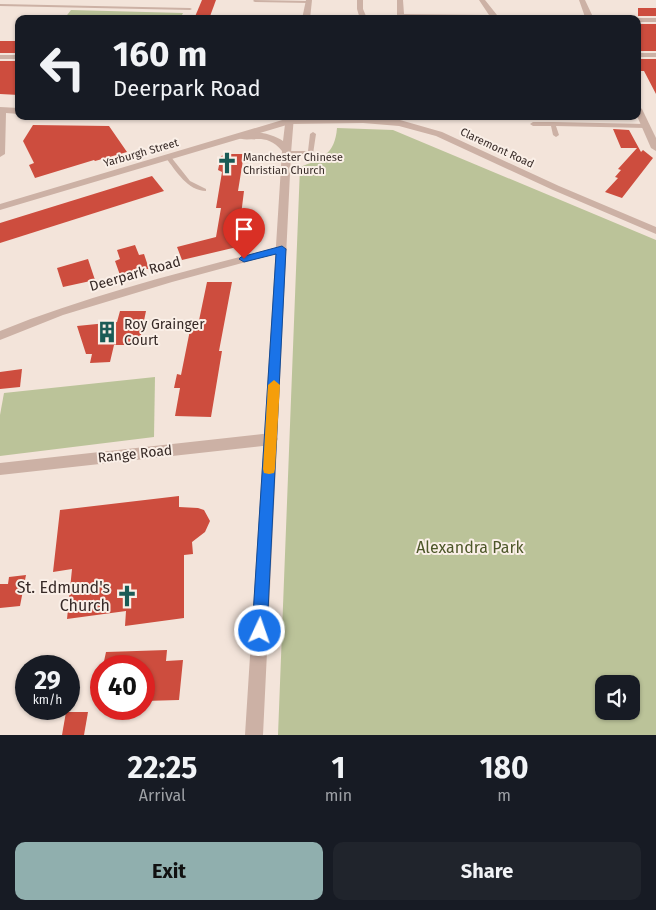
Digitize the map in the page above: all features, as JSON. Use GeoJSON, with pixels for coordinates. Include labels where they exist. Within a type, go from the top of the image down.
{"type":"FeatureCollection","features":[{"type":"Feature","properties":{"kind":"street"},"geometry":{"type":"LineString","coordinates":[[360,0],[360,9],[363,15]]}},
{"type":"Feature","properties":{"kind":"street"},"geometry":{"type":"LineString","coordinates":[[400,0],[401,15]]}},
{"type":"Feature","properties":{"kind":"street"},"geometry":{"type":"LineString","coordinates":[[482,0],[486,9],[493,15]]}},
{"type":"Feature","properties":{"kind":"street"},"geometry":{"type":"LineString","coordinates":[[582,0],[588,15]]}},
{"type":"Feature","properties":{"kind":"street"},"geometry":{"type":"LineString","coordinates":[[307,15],[309,1]]}},
{"type":"Feature","properties":{"kind":"street"},"geometry":{"type":"LineString","coordinates":[[641,20],[656,20]]}},
{"type":"Feature","properties":{"kind":"street"},"geometry":{"type":"LineString","coordinates":[[641,54],[656,55]]}},
{"type":"Feature","properties":{"kind":"street"},"geometry":{"type":"LineString","coordinates":[[0,57],[15,57]]}},
{"type":"Feature","properties":{"kind":"street"},"geometry":{"type":"LineString","coordinates":[[0,154],[1,110],[15,111]]}},
{"type":"Feature","properties":{"kind":"street"},"geometry":{"type":"LineString","coordinates":[[641,116],[656,148]]}},
{"type":"Feature","properties":{"kind":"street","name":"Yarburgh Street"},"geometry":{"type":"LineString","coordinates":[[1,204],[169,158],[287,120]]}},
{"type":"Feature","properties":{"kind":"street"},"geometry":{"type":"LineString","coordinates":[[254,735],[286,152],[290,120]]}},
{"type":"Feature","properties":{"kind":"street","name":"Claremont Road"},"geometry":{"type":"LineString","coordinates":[[363,120],[402,120],[467,146],[556,188],[654,226]]}},
{"type":"Feature","properties":{"kind":"street"},"geometry":{"type":"LineString","coordinates":[[645,125],[656,125]]}},
{"type":"Feature","properties":{"kind":"street"},"geometry":{"type":"LineString","coordinates":[[239,136],[262,135],[271,137],[282,144],[286,152]]}},
{"type":"Feature","properties":{"kind":"street","name":"Deerpark Road"},"geometry":{"type":"LineString","coordinates":[[0,336],[59,312],[169,279],[282,249]]}},
{"type":"Feature","properties":{"kind":"street","name":"Range Road"},"geometry":{"type":"LineString","coordinates":[[0,470],[271,440]]}},
{"type":"Feature","properties":{"kind":"lane"},"geometry":{"type":"LineString","coordinates":[[255,1],[309,1]]}},
{"type":"Feature","properties":{"kind":"lane"},"geometry":{"type":"LineString","coordinates":[[0,5],[190,9]]}},
{"type":"Feature","properties":{"kind":"lane"},"geometry":{"type":"LineString","coordinates":[[533,124],[645,125]]}},
{"type":"Feature","properties":{"kind":"lane"},"geometry":{"type":"LineString","coordinates":[[553,124],[556,135]]}},
{"type":"Feature","properties":{"kind":"lane"},"geometry":{"type":"LineString","coordinates":[[286,152],[312,153],[313,134]]}},
{"type":"Feature","properties":{"kind":"lane"},"geometry":{"type":"LineString","coordinates":[[169,158],[188,182],[204,190]]}},
{"type":"Feature","properties":{"kind":"green space"},"geometry":{"type":"Polygon","coordinates":[[[71,10],[183,13],[182,15],[67,15],[71,10]]]}},
{"type":"Feature","properties":{"kind":"green space","name":"Alexandra Park"},"geometry":{"type":"Polygon","coordinates":[[[337,128],[393,130],[656,240],[656,735],[278,735],[300,167],[321,158],[330,150],[337,128]]]}},
{"type":"Feature","properties":{"kind":"green space"},"geometry":{"type":"Polygon","coordinates":[[[155,377],[154,437],[0,456],[0,415],[4,393],[155,377]]]}},
{"type":"Feature","properties":{"kind":"building"},"geometry":{"type":"Polygon","coordinates":[[[202,0],[216,0],[210,15],[196,15],[202,0]]]}},
{"type":"Feature","properties":{"kind":"building"},"geometry":{"type":"Polygon","coordinates":[[[638,8],[656,8],[656,16],[638,15],[638,8]]]}},
{"type":"Feature","properties":{"kind":"building"},"geometry":{"type":"Polygon","coordinates":[[[641,24],[656,24],[656,51],[641,51],[641,24]]]}},
{"type":"Feature","properties":{"kind":"building"},"geometry":{"type":"Polygon","coordinates":[[[0,41],[15,41],[15,53],[0,53],[0,41]]]}},
{"type":"Feature","properties":{"kind":"building"},"geometry":{"type":"Polygon","coordinates":[[[641,59],[656,59],[656,94],[644,71],[641,71],[641,59]]]}},
{"type":"Feature","properties":{"kind":"building"},"geometry":{"type":"Polygon","coordinates":[[[0,61],[15,61],[15,95],[0,94],[0,61]]]}},
{"type":"Feature","properties":{"kind":"building"},"geometry":{"type":"Polygon","coordinates":[[[33,125],[109,126],[127,152],[35,178],[29,165],[34,163],[23,141],[33,125]]]}},
{"type":"Feature","properties":{"kind":"building"},"geometry":{"type":"Polygon","coordinates":[[[613,129],[629,130],[641,152],[643,150],[653,158],[622,198],[605,192],[618,178],[615,177],[621,170],[618,169],[637,148],[621,148],[613,129]]]}},
{"type":"Feature","properties":{"kind":"building"},"geometry":{"type":"Polygon","coordinates":[[[244,154],[238,191],[244,191],[237,247],[182,260],[177,247],[216,237],[221,208],[216,208],[222,172],[218,170],[221,156],[244,154]]]}},
{"type":"Feature","properties":{"kind":"building"},"geometry":{"type":"Polygon","coordinates":[[[152,176],[164,191],[0,243],[0,223],[152,176]]]}},
{"type":"Feature","properties":{"kind":"building"},"geometry":{"type":"Polygon","coordinates":[[[135,245],[139,255],[144,254],[149,269],[141,269],[120,275],[115,261],[120,259],[117,250],[135,245]]]}},
{"type":"Feature","properties":{"kind":"building"},"geometry":{"type":"Polygon","coordinates":[[[88,259],[95,280],[63,287],[57,268],[88,259]]]}},
{"type":"Feature","properties":{"kind":"building"},"geometry":{"type":"Polygon","coordinates":[[[207,282],[232,282],[219,351],[222,351],[211,417],[175,416],[180,388],[174,388],[177,374],[181,375],[190,330],[197,330],[207,282]]]}},
{"type":"Feature","properties":{"kind":"building","name":"Roy Grainger Court"},"geometry":{"type":"Polygon","coordinates":[[[120,311],[146,311],[139,345],[114,345],[110,362],[90,363],[92,354],[86,354],[77,326],[117,322],[120,311]]]}},
{"type":"Feature","properties":{"kind":"building"},"geometry":{"type":"Polygon","coordinates":[[[22,369],[20,387],[0,389],[0,372],[22,369]]]}},
{"type":"Feature","properties":{"kind":"building"},"geometry":{"type":"Polygon","coordinates":[[[179,496],[179,507],[204,510],[210,521],[205,532],[192,542],[193,554],[184,555],[184,618],[125,626],[126,611],[67,619],[72,569],[53,572],[60,510],[179,496]]]}},
{"type":"Feature","properties":{"kind":"building"},"geometry":{"type":"Polygon","coordinates":[[[26,575],[20,606],[0,608],[0,584],[8,584],[9,577],[26,575]]]}},
{"type":"Feature","properties":{"kind":"building"},"geometry":{"type":"Polygon","coordinates":[[[167,650],[166,661],[183,660],[179,700],[155,701],[155,655],[105,655],[106,652],[167,650]]]}},
{"type":"Feature","properties":{"kind":"building"},"geometry":{"type":"Polygon","coordinates":[[[80,712],[88,712],[84,735],[62,735],[65,720],[80,720],[80,712]]]}},
{"type":"Feature","properties":{"kind":"slow traffic"},"geometry":{"type":"LineString","coordinates":[[269,469],[274,385]]}},
{"type":"Feature","properties":{"kind":"place","name":"Manchester Chinese Christian Church"},"geometry":{"type":"Point","coordinates":[227,163]}},
{"type":"Feature","properties":{"kind":"place","name":"Roy Grainger Court"},"geometry":{"type":"Point","coordinates":[107,332]}},
{"type":"Feature","properties":{"kind":"place","name":"St. Edmund's Church"},"geometry":{"type":"Point","coordinates":[127,596]}},
{"type":"Feature","properties":{"kind":"route"},"geometry":{"type":"LineString","coordinates":[[244,259],[282,249],[260,631]]}}]}
